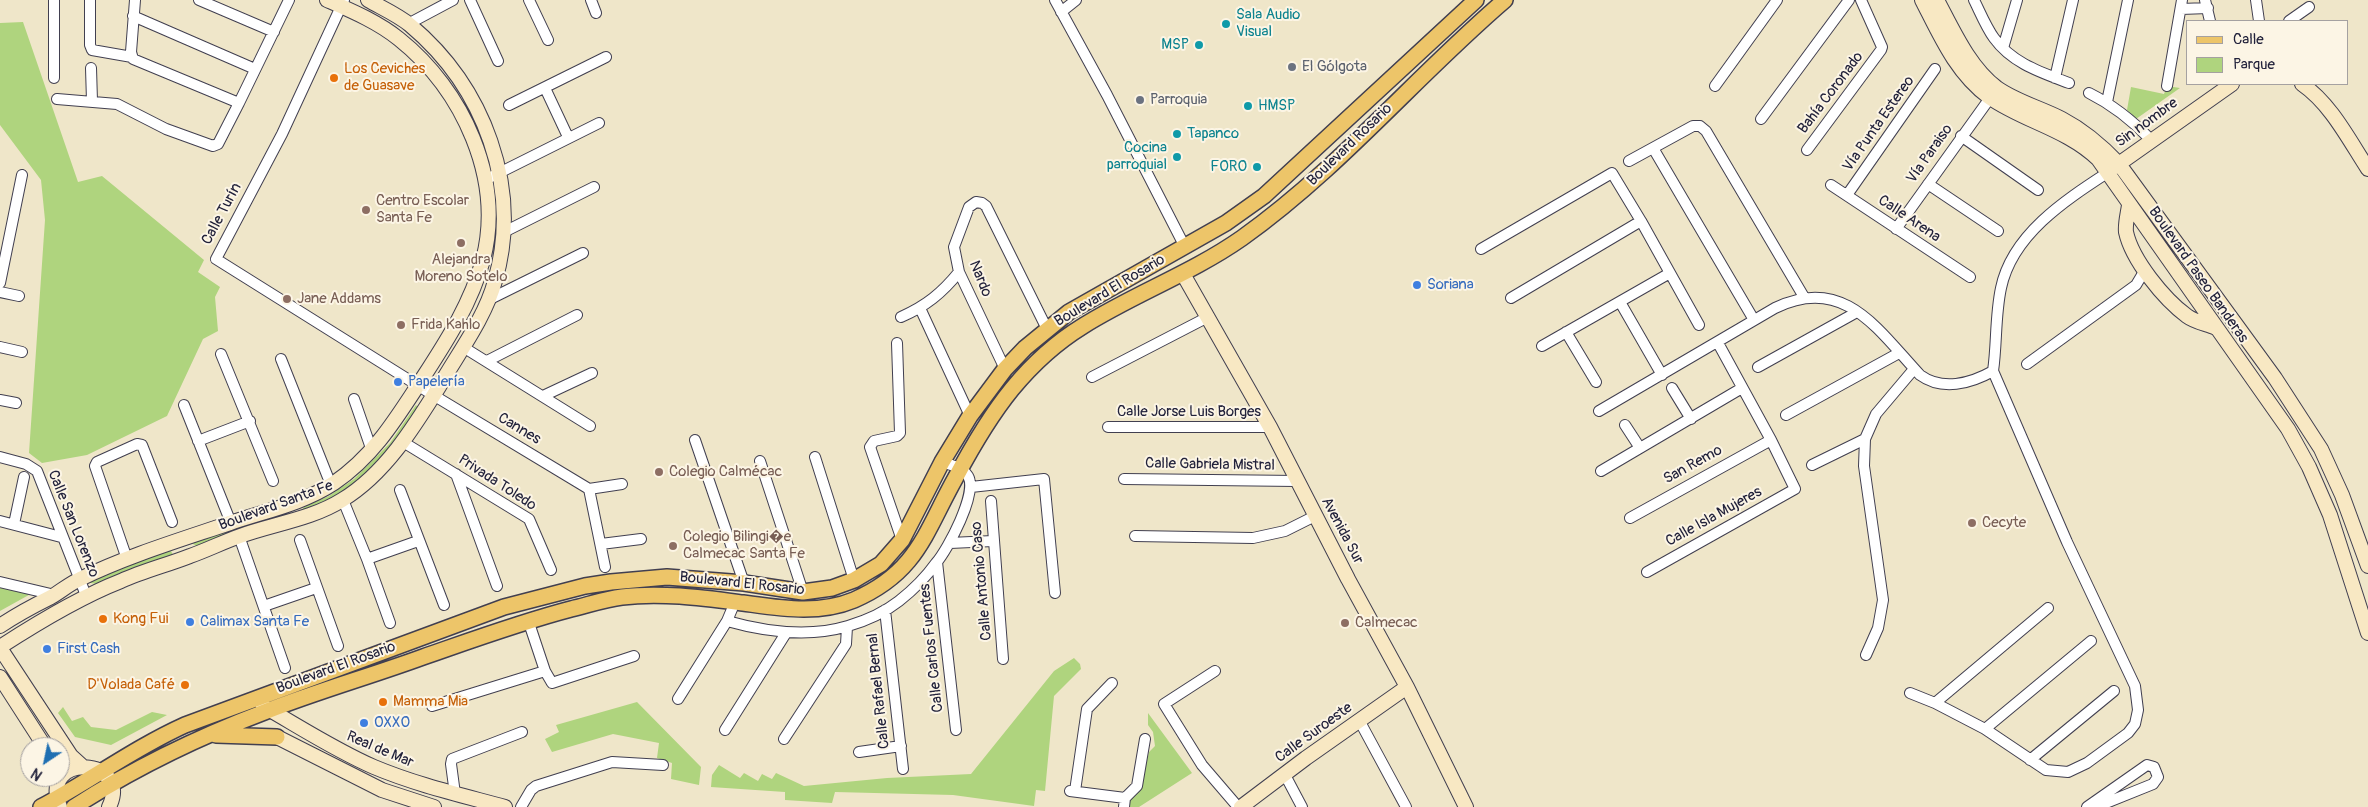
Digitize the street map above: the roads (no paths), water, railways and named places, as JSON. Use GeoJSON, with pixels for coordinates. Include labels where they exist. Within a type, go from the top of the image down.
{"type":"FeatureCollection","features":[{"type":"Feature","properties":{"kind":"main road","name":"Boulevard Santa Fe"},"geometry":{"type":"LineString","coordinates":[[0,626],[79,580],[127,559],[290,504],[331,485],[350,472],[372,451],[391,428],[455,326],[474,288],[483,259],[488,225],[488,202],[485,180],[475,145],[454,100],[400,40],[343,3],[327,0]]}},
{"type":"Feature","properties":{"kind":"main road","name":"Boulevard Santa Fe"},"geometry":{"type":"LineString","coordinates":[[0,647],[86,598],[133,576],[239,536],[296,518],[343,500],[372,476],[403,442],[463,347],[488,300],[495,280],[504,232],[504,204],[500,174],[489,136],[471,97],[444,60],[408,24],[368,0]]}},
{"type":"Feature","properties":{"kind":"main road","name":"Boulevard Rosario"},"geometry":{"type":"LineString","coordinates":[[1185,247],[1226,223],[1273,188],[1476,0]]}},
{"type":"Feature","properties":{"kind":"main road","name":"Boulevard Rosario"},"geometry":{"type":"LineString","coordinates":[[1183,274],[1238,241],[1286,205],[1342,156],[1465,34],[1505,0]]}},
{"type":"Feature","properties":{"kind":"main road","name":"Boulevard Paseo Banderas"},"geometry":{"type":"LineString","coordinates":[[1922,0],[1963,73],[1990,98],[2086,148],[2098,159],[2288,429],[2309,467],[2330,515],[2368,633]]}},
{"type":"Feature","properties":{"kind":"main road","name":"Boulevard Paseo Banderas"},"geometry":{"type":"LineString","coordinates":[[1938,0],[1971,61],[1996,87],[2025,103],[2063,120],[2100,143],[2119,164],[2276,378],[2321,449],[2342,495],[2368,566]]}},
{"type":"Feature","properties":{"kind":"main road","name":"Sin nombre"},"geometry":{"type":"LineString","coordinates":[[2107,173],[2226,85]]}},
{"type":"Feature","properties":{"kind":"main road"},"geometry":{"type":"LineString","coordinates":[[2304,85],[2314,92],[2332,115],[2368,169]]}},
{"type":"Feature","properties":{"kind":"main road"},"geometry":{"type":"LineString","coordinates":[[1273,188],[1286,205]]}},
{"type":"Feature","properties":{"kind":"main road"},"geometry":{"type":"LineString","coordinates":[[2129,205],[2126,231],[2134,252],[2146,270],[2167,299],[2189,317],[2216,328]]}},
{"type":"Feature","properties":{"kind":"main road","name":"Boulevard El Rosario"},"geometry":{"type":"LineString","coordinates":[[54,796],[90,768],[120,759],[185,725],[504,607],[546,595],[612,582],[649,578],[698,578],[803,592],[832,588],[854,580],[881,564],[902,540],[942,462],[970,416],[1005,369],[1047,329],[1069,312],[1185,247]]}},
{"type":"Feature","properties":{"kind":"main road","name":"Boulevard El Rosario"},"geometry":{"type":"LineString","coordinates":[[74,807],[111,797],[126,777],[207,736],[270,710],[528,620],[618,597],[665,596],[800,610],[843,604],[870,592],[902,570],[914,556],[928,533],[961,468],[1012,389],[1059,344],[1082,326],[1183,274]]}},
{"type":"Feature","properties":{"kind":"main road","name":"Avenida Sur"},"geometry":{"type":"LineString","coordinates":[[1183,274],[1270,427],[1315,516],[1407,687],[1466,807]]}},
{"type":"Feature","properties":{"kind":"main road"},"geometry":{"type":"LineString","coordinates":[[290,504],[296,518]]}},
{"type":"Feature","properties":{"kind":"main road"},"geometry":{"type":"LineString","coordinates":[[184,540],[189,556]]}},
{"type":"Feature","properties":{"kind":"main road"},"geometry":{"type":"LineString","coordinates":[[0,647],[70,756],[90,768],[111,797]]}},
{"type":"Feature","properties":{"kind":"main road"},"geometry":{"type":"LineString","coordinates":[[0,677],[38,737]]}},
{"type":"Feature","properties":{"kind":"main road","name":"Calle Suroeste"},"geometry":{"type":"LineString","coordinates":[[1239,807],[1284,773],[1407,687]]}},
{"type":"Feature","properties":{"kind":"main road","name":"Real de Mar"},"geometry":{"type":"LineString","coordinates":[[252,699],[333,747],[372,766],[428,787],[505,807]]}},
{"type":"Feature","properties":{"kind":"main road"},"geometry":{"type":"LineString","coordinates":[[207,736],[278,737],[382,790],[434,807]]}},
{"type":"Feature","properties":{"kind":"street"},"geometry":{"type":"LineString","coordinates":[[54,0],[54,78]]}},
{"type":"Feature","properties":{"kind":"street"},"geometry":{"type":"LineString","coordinates":[[90,0],[92,50],[132,57],[238,103]]}},
{"type":"Feature","properties":{"kind":"street"},"geometry":{"type":"LineString","coordinates":[[132,57],[135,0]]}},
{"type":"Feature","properties":{"kind":"street"},"geometry":{"type":"LineString","coordinates":[[199,0],[274,32]]}},
{"type":"Feature","properties":{"kind":"street"},"geometry":{"type":"LineString","coordinates":[[57,99],[117,104],[166,128],[213,146],[218,144],[289,0]]}},
{"type":"Feature","properties":{"kind":"street"},"geometry":{"type":"LineString","coordinates":[[408,24],[454,0]]}},
{"type":"Feature","properties":{"kind":"street"},"geometry":{"type":"LineString","coordinates":[[470,0],[498,61]]}},
{"type":"Feature","properties":{"kind":"street"},"geometry":{"type":"LineString","coordinates":[[529,0],[548,40]]}},
{"type":"Feature","properties":{"kind":"street"},"geometry":{"type":"LineString","coordinates":[[590,0],[596,12]]}},
{"type":"Feature","properties":{"kind":"street"},"geometry":{"type":"LineString","coordinates":[[1055,0],[1107,95],[1185,247]]}},
{"type":"Feature","properties":{"kind":"street"},"geometry":{"type":"LineString","coordinates":[[1061,12],[1076,0]]}},
{"type":"Feature","properties":{"kind":"street"},"geometry":{"type":"LineString","coordinates":[[1715,86],[1777,0]]}},
{"type":"Feature","properties":{"kind":"street"},"geometry":{"type":"LineString","coordinates":[[1761,119],[1848,0]]}},
{"type":"Feature","properties":{"kind":"street","name":"Bahía Coronado"},"geometry":{"type":"LineString","coordinates":[[1807,150],[1881,50],[1882,46],[1861,0]]}},
{"type":"Feature","properties":{"kind":"street"},"geometry":{"type":"LineString","coordinates":[[1974,0],[1993,38],[2003,48],[2024,65],[2068,82]]}},
{"type":"Feature","properties":{"kind":"street"},"geometry":{"type":"LineString","coordinates":[[2003,48],[2017,0]]}},
{"type":"Feature","properties":{"kind":"street"},"geometry":{"type":"LineString","coordinates":[[2055,78],[2073,0]]}},
{"type":"Feature","properties":{"kind":"street"},"geometry":{"type":"LineString","coordinates":[[2107,102],[2128,0]]}},
{"type":"Feature","properties":{"kind":"street"},"geometry":{"type":"LineString","coordinates":[[2256,0],[2259,20]]}},
{"type":"Feature","properties":{"kind":"street","name":"Calle Turín"},"geometry":{"type":"LineString","coordinates":[[343,3],[282,134],[216,260],[433,395]]}},
{"type":"Feature","properties":{"kind":"street"},"geometry":{"type":"LineString","coordinates":[[2167,86],[2181,4],[2206,4],[2210,20]]}},
{"type":"Feature","properties":{"kind":"street"},"geometry":{"type":"LineString","coordinates":[[2290,20],[2309,7]]}},
{"type":"Feature","properties":{"kind":"street"},"geometry":{"type":"LineString","coordinates":[[133,16],[255,70]]}},
{"type":"Feature","properties":{"kind":"street"},"geometry":{"type":"LineString","coordinates":[[509,105],[606,57]]}},
{"type":"Feature","properties":{"kind":"street"},"geometry":{"type":"LineString","coordinates":[[90,68],[92,101]]}},
{"type":"Feature","properties":{"kind":"street","name":"Vía Punta Estereo"},"geometry":{"type":"LineString","coordinates":[[1847,195],[1935,69]]}},
{"type":"Feature","properties":{"kind":"street"},"geometry":{"type":"LineString","coordinates":[[545,88],[568,138]]}},
{"type":"Feature","properties":{"kind":"street"},"geometry":{"type":"LineString","coordinates":[[2089,93],[2107,102],[2133,121],[2151,140]]}},
{"type":"Feature","properties":{"kind":"street","name":"Vía Paraiso"},"geometry":{"type":"LineString","coordinates":[[1896,229],[1990,98]]}},
{"type":"Feature","properties":{"kind":"street"},"geometry":{"type":"LineString","coordinates":[[485,180],[599,123]]}},
{"type":"Feature","properties":{"kind":"street"},"geometry":{"type":"LineString","coordinates":[[1630,161],[1693,126],[1700,126],[1706,131],[1804,297]]}},
{"type":"Feature","properties":{"kind":"street"},"geometry":{"type":"LineString","coordinates":[[1961,136],[2038,190]]}},
{"type":"Feature","properties":{"kind":"street"},"geometry":{"type":"LineString","coordinates":[[1654,148],[1754,320]]}},
{"type":"Feature","properties":{"kind":"street"},"geometry":{"type":"LineString","coordinates":[[1481,249],[1612,173],[1699,325]]}},
{"type":"Feature","properties":{"kind":"street"},"geometry":{"type":"LineString","coordinates":[[1910,693],[1935,703],[1984,729],[2046,770],[2068,772],[2087,763],[2128,733],[2135,724],[2138,710],[2134,686],[2066,542],[1993,372],[2001,287],[2011,262],[2034,230],[2048,216],[2107,173]]}},
{"type":"Feature","properties":{"kind":"street"},"geometry":{"type":"LineString","coordinates":[[0,283],[22,175]]}},
{"type":"Feature","properties":{"kind":"street"},"geometry":{"type":"LineString","coordinates":[[1928,184],[1998,231]]}},
{"type":"Feature","properties":{"kind":"street","name":"Calle Arena"},"geometry":{"type":"LineString","coordinates":[[1831,185],[1970,277]]}},
{"type":"Feature","properties":{"kind":"street"},"geometry":{"type":"LineString","coordinates":[[504,232],[594,187]]}},
{"type":"Feature","properties":{"kind":"street","name":"Nardo"},"geometry":{"type":"LineString","coordinates":[[1005,369],[959,272],[955,242],[969,206],[976,202],[986,206],[1047,329]]}},
{"type":"Feature","properties":{"kind":"street"},"geometry":{"type":"LineString","coordinates":[[1511,298],[1641,221]]}},
{"type":"Feature","properties":{"kind":"street"},"geometry":{"type":"LineString","coordinates":[[488,300],[583,253]]}},
{"type":"Feature","properties":{"kind":"street"},"geometry":{"type":"LineString","coordinates":[[2027,364],[2136,285],[2146,270]]}},
{"type":"Feature","properties":{"kind":"street"},"geometry":{"type":"LineString","coordinates":[[901,317],[920,308],[938,296],[959,272]]}},
{"type":"Feature","properties":{"kind":"street"},"geometry":{"type":"LineString","coordinates":[[1542,346],[1670,272]]}},
{"type":"Feature","properties":{"kind":"street"},"geometry":{"type":"LineString","coordinates":[[2136,285],[2156,283]]}},
{"type":"Feature","properties":{"kind":"street"},"geometry":{"type":"LineString","coordinates":[[0,292],[19,296]]}},
{"type":"Feature","properties":{"kind":"street"},"geometry":{"type":"LineString","coordinates":[[1599,411],[1718,343],[1754,320],[1790,300],[1804,297],[1823,296],[1858,312],[1914,369],[1930,382],[1941,386],[1978,380],[1993,372]]}},
{"type":"Feature","properties":{"kind":"street"},"geometry":{"type":"LineString","coordinates":[[1620,302],[1662,375]]}},
{"type":"Feature","properties":{"kind":"street"},"geometry":{"type":"LineString","coordinates":[[920,308],[970,416]]}},
{"type":"Feature","properties":{"kind":"street"},"geometry":{"type":"LineString","coordinates":[[1758,367],[1858,312]]}},
{"type":"Feature","properties":{"kind":"street"},"geometry":{"type":"LineString","coordinates":[[487,361],[577,316]]}},
{"type":"Feature","properties":{"kind":"street"},"geometry":{"type":"LineString","coordinates":[[1092,377],[1208,317]]}},
{"type":"Feature","properties":{"kind":"street"},"geometry":{"type":"LineString","coordinates":[[1566,332],[1596,382]]}},
{"type":"Feature","properties":{"kind":"street"},"geometry":{"type":"LineString","coordinates":[[897,343],[900,433],[897,436],[874,441],[870,447],[902,540]]}},
{"type":"Feature","properties":{"kind":"street"},"geometry":{"type":"LineString","coordinates":[[1718,343],[1771,440]]}},
{"type":"Feature","properties":{"kind":"street"},"geometry":{"type":"LineString","coordinates":[[0,346],[22,352]]}},
{"type":"Feature","properties":{"kind":"street"},"geometry":{"type":"LineString","coordinates":[[463,347],[590,426]]}},
{"type":"Feature","properties":{"kind":"street"},"geometry":{"type":"LineString","coordinates":[[1786,415],[1899,353]]}},
{"type":"Feature","properties":{"kind":"street"},"geometry":{"type":"LineString","coordinates":[[221,354],[273,481]]}},
{"type":"Feature","properties":{"kind":"street"},"geometry":{"type":"LineString","coordinates":[[280,359],[331,485]]}},
{"type":"Feature","properties":{"kind":"street"},"geometry":{"type":"LineString","coordinates":[[1866,655],[1878,628],[1883,600],[1864,466],[1865,439],[1876,414],[1914,369]]}},
{"type":"Feature","properties":{"kind":"street"},"geometry":{"type":"LineString","coordinates":[[542,396],[592,373]]}},
{"type":"Feature","properties":{"kind":"street"},"geometry":{"type":"LineString","coordinates":[[1672,388],[1691,419]]}},
{"type":"Feature","properties":{"kind":"street"},"geometry":{"type":"LineString","coordinates":[[1601,471],[1742,388]]}},
{"type":"Feature","properties":{"kind":"street","name":"Cannes"},"geometry":{"type":"LineString","coordinates":[[433,395],[589,489]]}},
{"type":"Feature","properties":{"kind":"street"},"geometry":{"type":"LineString","coordinates":[[354,399],[372,451]]}},
{"type":"Feature","properties":{"kind":"street"},"geometry":{"type":"LineString","coordinates":[[0,400],[16,403]]}},
{"type":"Feature","properties":{"kind":"street"},"geometry":{"type":"LineString","coordinates":[[184,405],[231,523]]}},
{"type":"Feature","properties":{"kind":"street"},"geometry":{"type":"LineString","coordinates":[[198,441],[250,421]]}},
{"type":"Feature","properties":{"kind":"street"},"geometry":{"type":"LineString","coordinates":[[1624,425],[1640,448]]}},
{"type":"Feature","properties":{"kind":"street","name":"Calle Jorse Luis Borges"},"geometry":{"type":"LineString","coordinates":[[1108,427],[1270,427]]}},
{"type":"Feature","properties":{"kind":"street"},"geometry":{"type":"LineString","coordinates":[[1812,465],[1865,439]]}},
{"type":"Feature","properties":{"kind":"street"},"geometry":{"type":"LineString","coordinates":[[695,440],[744,583]]}},
{"type":"Feature","properties":{"kind":"street","name":"Calle Isla Mujeres"},"geometry":{"type":"LineString","coordinates":[[1647,572],[1795,489],[1771,440]]}},
{"type":"Feature","properties":{"kind":"street","name":"San Remo"},"geometry":{"type":"LineString","coordinates":[[1630,518],[1771,440]]}},
{"type":"Feature","properties":{"kind":"street","name":"Privada Toledo"},"geometry":{"type":"LineString","coordinates":[[403,442],[529,519],[550,570]]}},
{"type":"Feature","properties":{"kind":"street"},"geometry":{"type":"LineString","coordinates":[[127,559],[95,466],[97,462],[138,444],[142,445],[172,522]]}},
{"type":"Feature","properties":{"kind":"street","name":"Calle San Lorenzo"},"geometry":{"type":"LineString","coordinates":[[0,457],[26,464],[37,471],[86,598]]}},
{"type":"Feature","properties":{"kind":"street"},"geometry":{"type":"LineString","coordinates":[[815,457],[854,580]]}},
{"type":"Feature","properties":{"kind":"street"},"geometry":{"type":"LineString","coordinates":[[760,461],[803,592]]}},
{"type":"Feature","properties":{"kind":"street"},"geometry":{"type":"LineString","coordinates":[[727,621],[786,632],[812,632],[847,627],[885,610],[917,585],[937,562],[950,543],[971,487],[968,477],[961,468],[942,462]]}},
{"type":"Feature","properties":{"kind":"street"},"geometry":{"type":"LineString","coordinates":[[456,474],[497,586]]}},
{"type":"Feature","properties":{"kind":"street"},"geometry":{"type":"LineString","coordinates":[[14,524],[24,477]]}},
{"type":"Feature","properties":{"kind":"street"},"geometry":{"type":"LineString","coordinates":[[971,487],[1044,479],[1054,593]]}},
{"type":"Feature","properties":{"kind":"street","name":"Calle Gabriela Mistral"},"geometry":{"type":"LineString","coordinates":[[1124,479],[1297,481]]}},
{"type":"Feature","properties":{"kind":"street"},"geometry":{"type":"LineString","coordinates":[[606,567],[589,489],[622,484]]}},
{"type":"Feature","properties":{"kind":"street"},"geometry":{"type":"LineString","coordinates":[[400,490],[444,605]]}},
{"type":"Feature","properties":{"kind":"street"},"geometry":{"type":"LineString","coordinates":[[343,500],[367,558],[390,623]]}},
{"type":"Feature","properties":{"kind":"street","name":"Calle Antonio Caso"},"geometry":{"type":"LineString","coordinates":[[991,501],[1003,660]]}},
{"type":"Feature","properties":{"kind":"street"},"geometry":{"type":"LineString","coordinates":[[1135,536],[1253,538],[1286,531],[1315,516]]}},
{"type":"Feature","properties":{"kind":"street"},"geometry":{"type":"LineString","coordinates":[[0,521],[61,537]]}},
{"type":"Feature","properties":{"kind":"street"},"geometry":{"type":"LineString","coordinates":[[239,536],[286,668]]}},
{"type":"Feature","properties":{"kind":"street"},"geometry":{"type":"LineString","coordinates":[[601,544],[641,539]]}},
{"type":"Feature","properties":{"kind":"street"},"geometry":{"type":"LineString","coordinates":[[300,540],[338,646]]}},
{"type":"Feature","properties":{"kind":"street"},"geometry":{"type":"LineString","coordinates":[[367,558],[418,541]]}},
{"type":"Feature","properties":{"kind":"street"},"geometry":{"type":"LineString","coordinates":[[950,543],[993,541]]}},
{"type":"Feature","properties":{"kind":"street","name":"Calle Carlos Fuentes"},"geometry":{"type":"LineString","coordinates":[[937,562],[956,730]]}},
{"type":"Feature","properties":{"kind":"street"},"geometry":{"type":"LineString","coordinates":[[0,582],[55,595]]}},
{"type":"Feature","properties":{"kind":"street"},"geometry":{"type":"LineString","coordinates":[[264,606],[316,588]]}},
{"type":"Feature","properties":{"kind":"street"},"geometry":{"type":"LineString","coordinates":[[678,699],[727,621],[735,602]]}},
{"type":"Feature","properties":{"kind":"street"},"geometry":{"type":"LineString","coordinates":[[1935,703],[2048,608]]}},
{"type":"Feature","properties":{"kind":"street","name":"Calle Rafael Bernal"},"geometry":{"type":"LineString","coordinates":[[885,610],[903,768]]}},
{"type":"Feature","properties":{"kind":"street"},"geometry":{"type":"LineString","coordinates":[[528,620],[550,682],[555,683],[634,656]]}},
{"type":"Feature","properties":{"kind":"street"},"geometry":{"type":"LineString","coordinates":[[784,739],[846,644],[847,627]]}},
{"type":"Feature","properties":{"kind":"street"},"geometry":{"type":"LineString","coordinates":[[725,730],[786,632]]}},
{"type":"Feature","properties":{"kind":"street"},"geometry":{"type":"LineString","coordinates":[[1984,729],[2092,642]]}},
{"type":"Feature","properties":{"kind":"street"},"geometry":{"type":"LineString","coordinates":[[432,706],[545,671]]}},
{"type":"Feature","properties":{"kind":"street"},"geometry":{"type":"LineString","coordinates":[[1215,671],[1164,704],[1202,764],[1239,807]]}},
{"type":"Feature","properties":{"kind":"street"},"geometry":{"type":"LineString","coordinates":[[1112,683],[1088,708],[1072,791],[1124,802],[1137,786],[1145,739]]}},
{"type":"Feature","properties":{"kind":"street"},"geometry":{"type":"LineString","coordinates":[[2030,760],[2114,691]]}},
{"type":"Feature","properties":{"kind":"street"},"geometry":{"type":"LineString","coordinates":[[27,721],[41,711]]}},
{"type":"Feature","properties":{"kind":"street"},"geometry":{"type":"LineString","coordinates":[[1359,720],[1406,807]]}},
{"type":"Feature","properties":{"kind":"street"},"geometry":{"type":"LineString","coordinates":[[455,794],[451,760],[522,732]]}},
{"type":"Feature","properties":{"kind":"street"},"geometry":{"type":"LineString","coordinates":[[859,752],[901,746]]}},
{"type":"Feature","properties":{"kind":"street"},"geometry":{"type":"LineString","coordinates":[[521,807],[531,790],[536,786],[612,762],[663,765]]}},
{"type":"Feature","properties":{"kind":"street"},"geometry":{"type":"LineString","coordinates":[[2087,807],[2147,765],[2154,766],[2158,777],[2153,784],[2096,807]]}},
{"type":"Feature","properties":{"kind":"street"},"geometry":{"type":"LineString","coordinates":[[1284,773],[1302,807]]}},
{"type":"Feature","properties":{"kind":"place","name":"Sala Audio Visual"},"geometry":{"type":"Point","coordinates":[1226,24]}},
{"type":"Feature","properties":{"kind":"place","name":"MSP"},"geometry":{"type":"Point","coordinates":[1199,45]}},
{"type":"Feature","properties":{"kind":"place","name":"El Gólgota"},"geometry":{"type":"Point","coordinates":[1292,67]}},
{"type":"Feature","properties":{"kind":"place","name":"Los Ceviches de Guasave"},"geometry":{"type":"Point","coordinates":[334,78]}},
{"type":"Feature","properties":{"kind":"place","name":"Parroquia"},"geometry":{"type":"Point","coordinates":[1140,100]}},
{"type":"Feature","properties":{"kind":"place","name":"HMSP"},"geometry":{"type":"Point","coordinates":[1248,106]}},
{"type":"Feature","properties":{"kind":"place","name":"Tapanco"},"geometry":{"type":"Point","coordinates":[1177,134]}},
{"type":"Feature","properties":{"kind":"place","name":"Cocina parroquial"},"geometry":{"type":"Point","coordinates":[1177,157]}},
{"type":"Feature","properties":{"kind":"place","name":"FORO"},"geometry":{"type":"Point","coordinates":[1257,167]}},
{"type":"Feature","properties":{"kind":"place","name":"Centro Escolar Santa Fe"},"geometry":{"type":"Point","coordinates":[366,210]}},
{"type":"Feature","properties":{"kind":"place","name":"Alejandra Moreno Sotelo"},"geometry":{"type":"Point","coordinates":[461,243]}},
{"type":"Feature","properties":{"kind":"place","name":"Soriana"},"geometry":{"type":"Point","coordinates":[1417,285]}},
{"type":"Feature","properties":{"kind":"place","name":"Jane Addams"},"geometry":{"type":"Point","coordinates":[287,299]}},
{"type":"Feature","properties":{"kind":"place","name":"Frida Kahlo"},"geometry":{"type":"Point","coordinates":[401,325]}},
{"type":"Feature","properties":{"kind":"place","name":"Papelería"},"geometry":{"type":"Point","coordinates":[398,382]}},
{"type":"Feature","properties":{"kind":"place","name":"Colegio Calmécac"},"geometry":{"type":"Point","coordinates":[659,472]}},
{"type":"Feature","properties":{"kind":"place","name":"Cecyte"},"geometry":{"type":"Point","coordinates":[1972,523]}},
{"type":"Feature","properties":{"kind":"place","name":"Colegio Bilingi�e Calmecac Santa Fe"},"geometry":{"type":"Point","coordinates":[673,546]}},
{"type":"Feature","properties":{"kind":"place","name":"Kong Fui"},"geometry":{"type":"Point","coordinates":[103,619]}},
{"type":"Feature","properties":{"kind":"place","name":"Calimax Santa Fe"},"geometry":{"type":"Point","coordinates":[190,622]}},
{"type":"Feature","properties":{"kind":"place","name":"Calmecac"},"geometry":{"type":"Point","coordinates":[1345,623]}},
{"type":"Feature","properties":{"kind":"place","name":"First Cash"},"geometry":{"type":"Point","coordinates":[47,649]}},
{"type":"Feature","properties":{"kind":"place","name":"D'Volada Café"},"geometry":{"type":"Point","coordinates":[185,685]}},
{"type":"Feature","properties":{"kind":"place","name":"Mamma Mia"},"geometry":{"type":"Point","coordinates":[383,702]}},
{"type":"Feature","properties":{"kind":"place","name":"OXXO"},"geometry":{"type":"Point","coordinates":[364,723]}}]}
